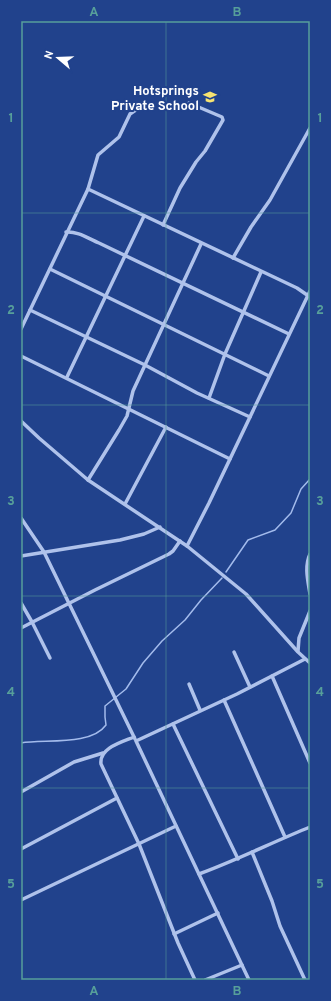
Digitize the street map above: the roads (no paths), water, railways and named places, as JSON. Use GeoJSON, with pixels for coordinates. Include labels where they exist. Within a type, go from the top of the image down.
{"type":"FeatureCollection","features":[{"type":"Feature","properties":{"kind":"street"},"geometry":{"type":"LineString","coordinates":[[163,225],[180,188],[196,162],[206,151],[223,120],[222,117],[190,103]]}},
{"type":"Feature","properties":{"kind":"street"},"geometry":{"type":"LineString","coordinates":[[21,329],[66,232],[88,189],[98,155],[119,137],[130,114],[140,107]]}},
{"type":"Feature","properties":{"kind":"street"},"geometry":{"type":"LineString","coordinates":[[233,258],[251,227],[270,200],[310,128]]}},
{"type":"Feature","properties":{"kind":"street"},"geometry":{"type":"LineString","coordinates":[[88,189],[201,244],[297,288],[309,296]]}},
{"type":"Feature","properties":{"kind":"street"},"geometry":{"type":"LineString","coordinates":[[67,377],[144,216]]}},
{"type":"Feature","properties":{"kind":"street"},"geometry":{"type":"LineString","coordinates":[[66,232],[76,233],[289,334]]}},
{"type":"Feature","properties":{"kind":"street"},"geometry":{"type":"LineString","coordinates":[[88,480],[127,416],[133,391],[201,244]]}},
{"type":"Feature","properties":{"kind":"street"},"geometry":{"type":"LineString","coordinates":[[50,269],[269,376]]}},
{"type":"Feature","properties":{"kind":"street"},"geometry":{"type":"LineString","coordinates":[[209,398],[225,354],[261,272]]}},
{"type":"Feature","properties":{"kind":"street"},"geometry":{"type":"LineString","coordinates":[[187,546],[289,334],[309,296],[310,291]]}},
{"type":"Feature","properties":{"kind":"street"},"geometry":{"type":"LineString","coordinates":[[30,310],[250,417]]}},
{"type":"Feature","properties":{"kind":"street"},"geometry":{"type":"LineString","coordinates":[[21,356],[67,377],[230,459]]}},
{"type":"Feature","properties":{"kind":"street"},"geometry":{"type":"LineString","coordinates":[[21,421],[88,480],[187,546],[246,594],[298,652],[310,663]]}},
{"type":"Feature","properties":{"kind":"street"},"geometry":{"type":"LineString","coordinates":[[125,504],[166,427]]}},
{"type":"Feature","properties":{"kind":"street"},"geometry":{"type":"LineString","coordinates":[[21,518],[44,552],[136,741],[249,980]]}},
{"type":"Feature","properties":{"kind":"street"},"geometry":{"type":"LineString","coordinates":[[21,556],[120,540],[144,534],[160,527]]}},
{"type":"Feature","properties":{"kind":"street"},"geometry":{"type":"LineString","coordinates":[[21,628],[169,554],[180,541]]}},
{"type":"Feature","properties":{"kind":"street"},"geometry":{"type":"LineString","coordinates":[[310,554],[306,573],[310,594]]}},
{"type":"Feature","properties":{"kind":"street"},"geometry":{"type":"LineString","coordinates":[[21,604],[50,658]]}},
{"type":"Feature","properties":{"kind":"street"},"geometry":{"type":"LineString","coordinates":[[298,652],[299,638],[310,611]]}},
{"type":"Feature","properties":{"kind":"street"},"geometry":{"type":"LineString","coordinates":[[234,652],[250,687]]}},
{"type":"Feature","properties":{"kind":"street"},"geometry":{"type":"LineString","coordinates":[[136,741],[224,700],[305,659]]}},
{"type":"Feature","properties":{"kind":"street"},"geometry":{"type":"LineString","coordinates":[[272,676],[310,763]]}},
{"type":"Feature","properties":{"kind":"street"},"geometry":{"type":"LineString","coordinates":[[189,684],[200,710]]}},
{"type":"Feature","properties":{"kind":"street"},"geometry":{"type":"LineString","coordinates":[[224,700],[285,837]]}},
{"type":"Feature","properties":{"kind":"street"},"geometry":{"type":"LineString","coordinates":[[173,724],[238,859]]}},
{"type":"Feature","properties":{"kind":"street"},"geometry":{"type":"LineString","coordinates":[[21,792],[74,762],[103,753],[106,750],[134,737]]}},
{"type":"Feature","properties":{"kind":"street"},"geometry":{"type":"LineString","coordinates":[[103,753],[100,764],[118,798],[139,844],[174,934],[196,980]]}},
{"type":"Feature","properties":{"kind":"street"},"geometry":{"type":"LineString","coordinates":[[21,849],[118,798]]}},
{"type":"Feature","properties":{"kind":"street"},"geometry":{"type":"LineString","coordinates":[[21,900],[176,826]]}},
{"type":"Feature","properties":{"kind":"street"},"geometry":{"type":"LineString","coordinates":[[199,874],[238,859],[310,827]]}},
{"type":"Feature","properties":{"kind":"street"},"geometry":{"type":"LineString","coordinates":[[252,852],[272,901],[280,926],[305,980]]}},
{"type":"Feature","properties":{"kind":"street"},"geometry":{"type":"LineString","coordinates":[[174,934],[218,913]]}},
{"type":"Feature","properties":{"kind":"street"},"geometry":{"type":"LineString","coordinates":[[206,980],[242,965]]}},
{"type":"Feature","properties":{"kind":"waterway"},"geometry":{"type":"LineString","coordinates":[[226,572],[248,540],[275,530],[291,513],[301,489],[310,479]]}},
{"type":"Feature","properties":{"kind":"waterway"},"geometry":{"type":"LineString","coordinates":[[21,743],[79,739],[99,732],[106,725],[105,706],[126,689],[143,663],[162,641],[185,620],[201,600],[222,578]]}},
{"type":"Feature","properties":{"kind":"place","name":"Hotsprings Private School"},"geometry":{"type":"Point","coordinates":[210,97]}}]}
